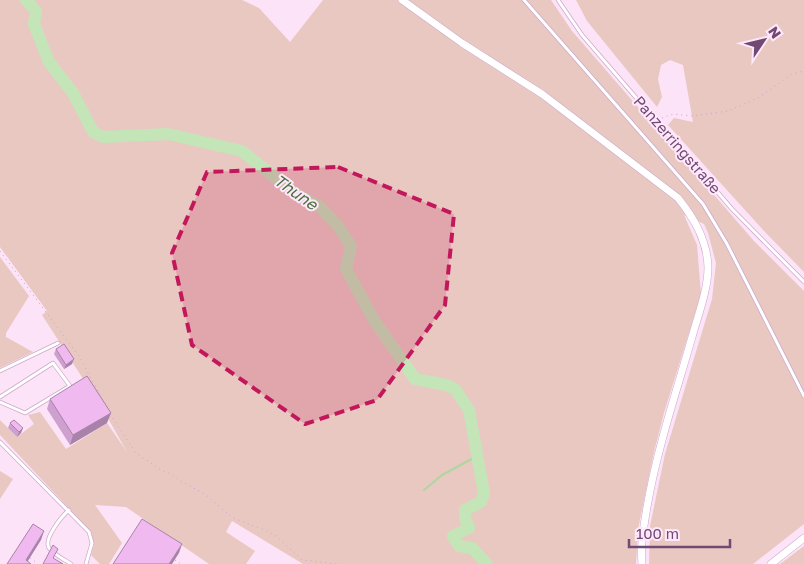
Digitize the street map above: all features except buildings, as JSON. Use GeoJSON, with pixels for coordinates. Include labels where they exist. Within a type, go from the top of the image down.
{"type":"FeatureCollection","features":[{"type":"Feature","properties":{"kind":"street"},"geometry":{"type":"LineString","coordinates":[[402,0],[462,43],[542,94],[678,198],[691,214],[704,242],[708,267],[704,295],[652,481],[643,530],[642,564]]}},
{"type":"Feature","properties":{"kind":"street"},"geometry":{"type":"LineString","coordinates":[[771,564],[804,538]]}},
{"type":"Feature","properties":{"kind":"lane"},"geometry":{"type":"LineString","coordinates":[[524,0],[703,204],[727,244],[804,396]]}},
{"type":"Feature","properties":{"kind":"lane","name":"Panzerringstraße"},"geometry":{"type":"LineString","coordinates":[[558,0],[582,35],[732,209],[804,282]]}},
{"type":"Feature","properties":{"kind":"lane"},"geometry":{"type":"LineString","coordinates":[[0,371],[58,343]]}},
{"type":"Feature","properties":{"kind":"lane"},"geometry":{"type":"LineString","coordinates":[[0,397],[54,363],[70,386],[24,413],[0,402]]}},
{"type":"Feature","properties":{"kind":"lane"},"geometry":{"type":"LineString","coordinates":[[0,442],[89,532],[92,543],[86,564]]}},
{"type":"Feature","properties":{"kind":"lane"},"geometry":{"type":"LineString","coordinates":[[69,510],[63,515],[48,539],[47,544],[49,549],[72,564]]}},
{"type":"Feature","properties":{"kind":"path"},"geometry":{"type":"LineString","coordinates":[[655,120],[673,114],[692,116],[728,111],[758,98],[792,74],[804,71]]}},
{"type":"Feature","properties":{"kind":"path"},"geometry":{"type":"LineString","coordinates":[[0,251],[79,356],[106,407]]}},
{"type":"Feature","properties":{"kind":"path"},"geometry":{"type":"LineString","coordinates":[[110,414],[136,453],[161,470],[205,494],[233,518],[276,536],[302,560],[337,564]]}},
{"type":"Feature","properties":{"kind":"path"},"geometry":{"type":"LineString","coordinates":[[30,558],[38,563]]}},
{"type":"Feature","properties":{"kind":"path"},"geometry":{"type":"LineString","coordinates":[[174,564],[175,560],[181,564]]}},
{"type":"Feature","properties":{"kind":"highlighted area"},"geometry":{"type":"Polygon","coordinates":[[[338,167],[454,214],[445,305],[377,400],[305,424],[192,345],[172,253],[207,172],[338,167]]]}},
{"type":"Feature","properties":{"kind":"shaded area"},"geometry":{"type":"Polygon","coordinates":[[[0,0],[242,0],[259,8],[290,42],[323,0],[551,0],[572,31],[754,241],[804,291],[804,524],[753,564],[649,564],[650,526],[665,454],[712,299],[716,263],[704,224],[684,215],[697,245],[701,294],[664,413],[654,452],[638,529],[636,564],[303,564],[232,521],[226,532],[255,551],[246,564],[209,564],[126,507],[95,505],[122,543],[109,564],[100,564],[91,555],[94,545],[91,532],[0,435],[0,420],[17,437],[34,424],[28,415],[40,412],[66,449],[107,423],[127,452],[105,413],[42,315],[47,311],[0,247],[0,0]]]}},
{"type":"Feature","properties":{"kind":"shaded area"},"geometry":{"type":"Polygon","coordinates":[[[576,0],[804,0],[804,272],[668,125],[674,118],[693,122],[683,65],[670,60],[661,65],[658,79],[662,97],[657,107],[587,21],[576,0]]]}},
{"type":"Feature","properties":{"kind":"shaded area"},"geometry":{"type":"Polygon","coordinates":[[[0,257],[29,296],[6,333],[6,337],[33,352],[0,368],[0,257]]]}},
{"type":"Feature","properties":{"kind":"shaded area"},"geometry":{"type":"Polygon","coordinates":[[[0,471],[13,479],[0,499],[0,471]]]}},
{"type":"Feature","properties":{"kind":"shaded area"},"geometry":{"type":"Polygon","coordinates":[[[804,546],[804,564],[780,564],[804,546]]]}},
{"type":"Feature","properties":{"kind":"waterway","name":"Thune"},"geometry":{"type":"LineString","coordinates":[[26,0],[36,11],[34,24],[49,62],[73,93],[93,132],[103,137],[168,134],[242,151],[296,194],[319,206],[338,226],[351,246],[346,269],[374,320],[415,379],[446,385],[455,389],[469,410],[484,493],[481,502],[465,510],[465,518],[469,528],[453,536],[459,546],[472,548],[487,564]]}},
{"type":"Feature","properties":{"kind":"waterway"},"geometry":{"type":"LineString","coordinates":[[424,490],[442,475],[477,456]]}}]}
